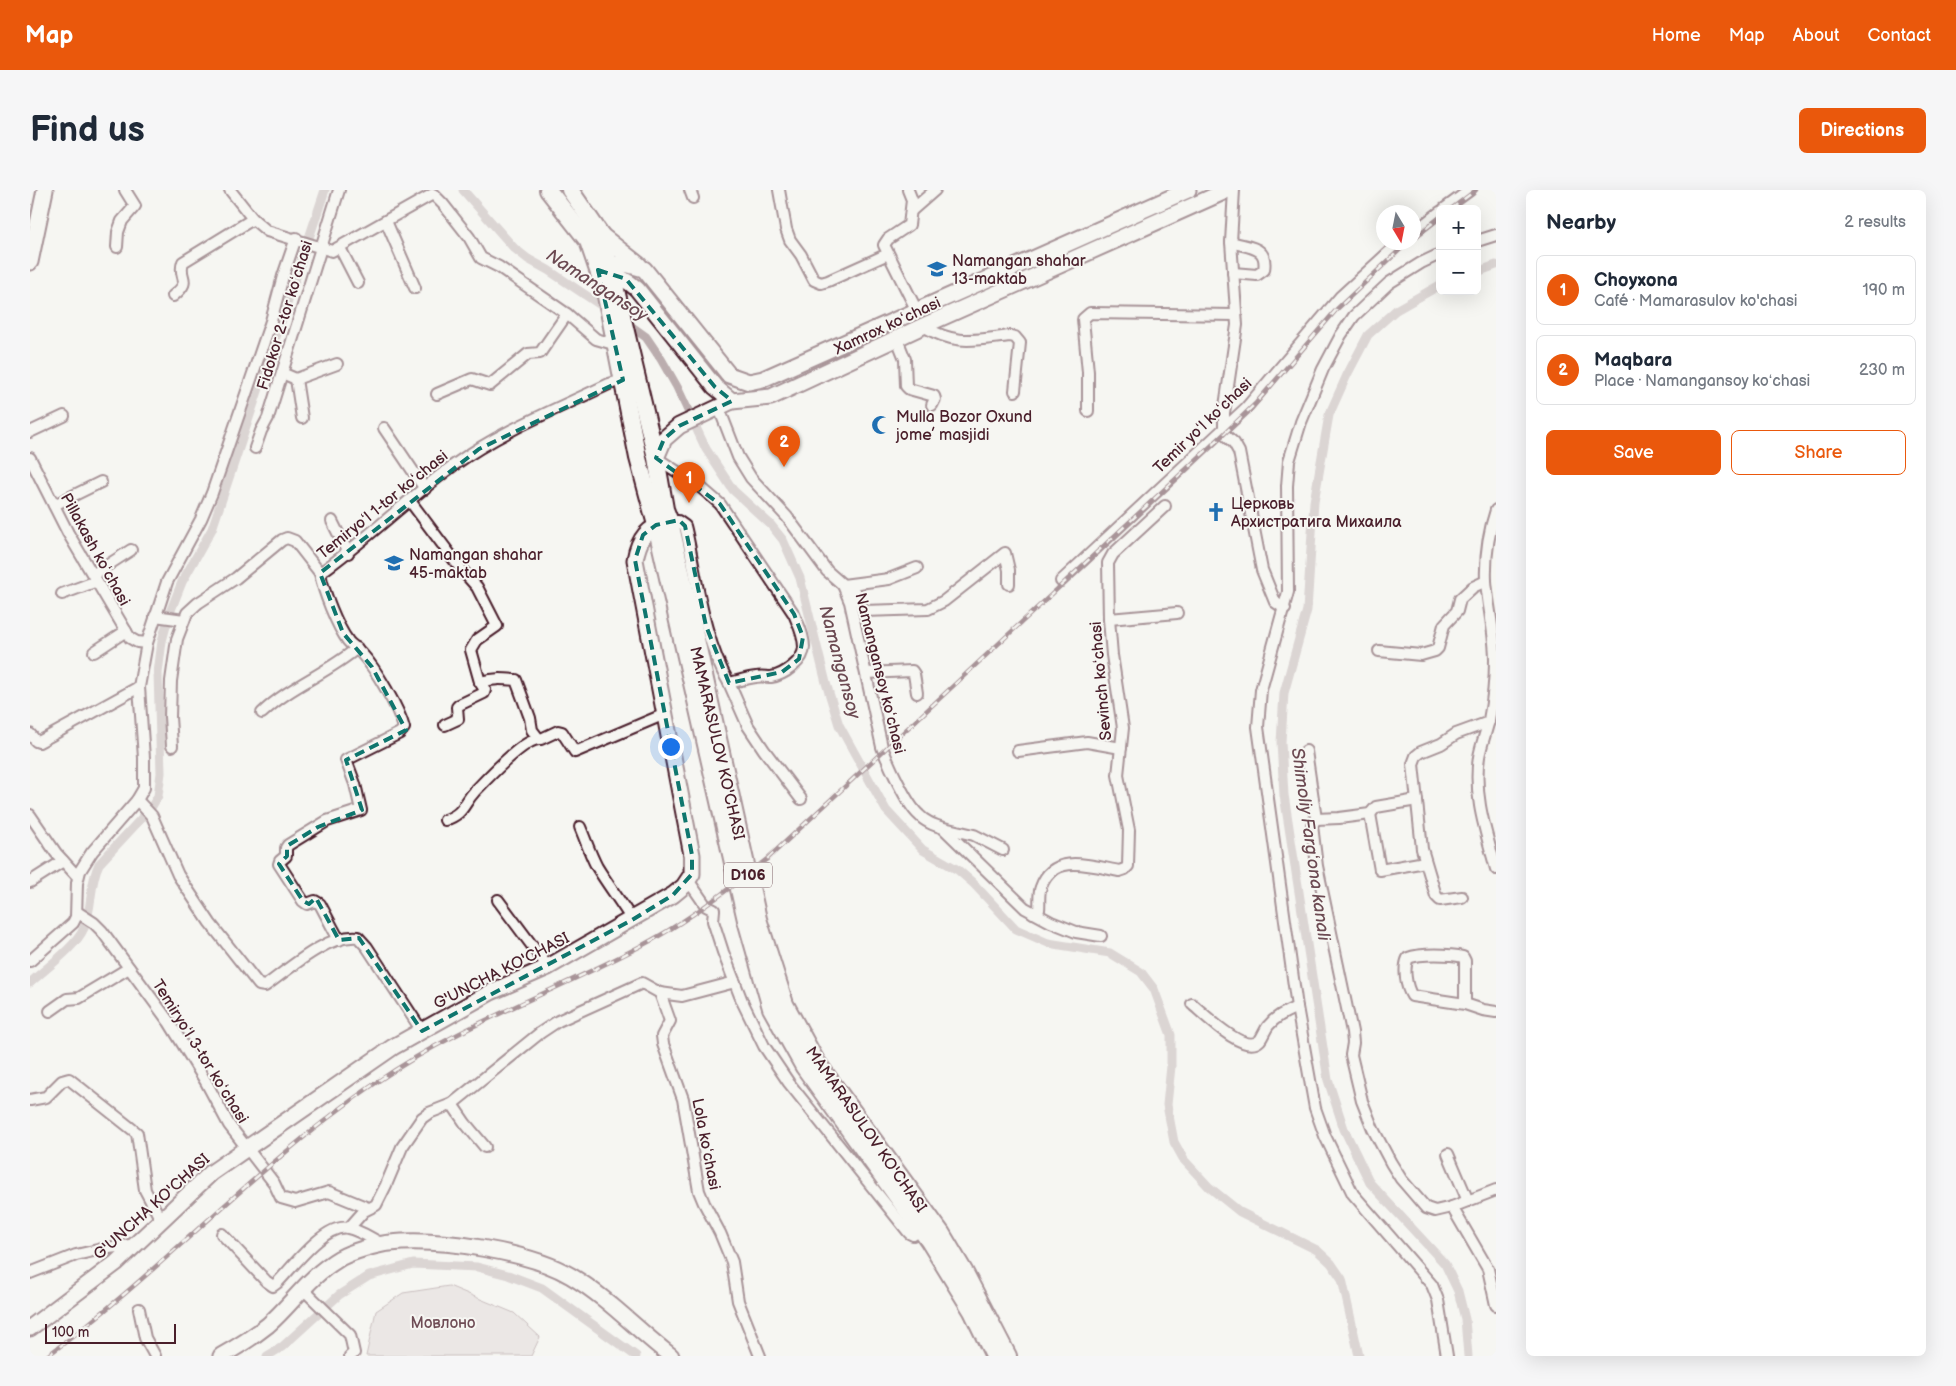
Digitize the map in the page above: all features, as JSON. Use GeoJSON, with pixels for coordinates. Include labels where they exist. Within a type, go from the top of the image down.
{"type":"FeatureCollection","features":[{"type":"Feature","properties":{"kind":"main road","name":"D106"},"geometry":{"type":"LineString","coordinates":[[548,190],[588,241],[608,277]]}},
{"type":"Feature","properties":{"kind":"main road","name":"D106"},"geometry":{"type":"LineString","coordinates":[[570,190],[601,235],[619,340]]}},
{"type":"Feature","properties":{"kind":"main road","name":"MAMARASULOV KO'CHASI"},"geometry":{"type":"LineString","coordinates":[[619,340],[623,380],[638,458],[663,523],[758,919],[785,1004],[816,1062],[942,1234],[964,1271],[1008,1356]]}},
{"type":"Feature","properties":{"kind":"main road","name":"MAMARASULOV KO'CHASI"},"geometry":{"type":"LineString","coordinates":[[619,340],[656,458],[665,509],[663,523],[746,920],[771,1008],[804,1066],[922,1230],[972,1310],[994,1356]]}},
{"type":"Feature","properties":{"kind":"street"},"geometry":{"type":"LineString","coordinates":[[30,262],[34,231],[45,190]]}},
{"type":"Feature","properties":{"kind":"street"},"geometry":{"type":"LineString","coordinates":[[117,247],[118,232],[122,221],[135,206],[125,190]]}},
{"type":"Feature","properties":{"kind":"street"},"geometry":{"type":"LineString","coordinates":[[230,190],[253,219],[267,231],[299,239],[332,251],[386,221],[430,192],[443,204],[470,238],[481,258],[499,267],[567,314],[596,340],[619,340]]}},
{"type":"Feature","properties":{"kind":"street","name":"Fidokor 2-tor koʻchasi"},"geometry":{"type":"LineString","coordinates":[[255,448],[268,418],[339,190]]}},
{"type":"Feature","properties":{"kind":"street"},"geometry":{"type":"LineString","coordinates":[[779,190],[786,229],[790,240],[801,255],[814,280],[821,283],[828,281],[888,254]]}},
{"type":"Feature","properties":{"kind":"street"},"geometry":{"type":"LineString","coordinates":[[908,190],[912,200],[907,228],[885,242],[884,245],[917,311]]}},
{"type":"Feature","properties":{"kind":"street"},"geometry":{"type":"LineString","coordinates":[[911,211],[935,190]]}},
{"type":"Feature","properties":{"kind":"street"},"geometry":{"type":"LineString","coordinates":[[601,235],[644,269],[729,375],[749,382],[763,379],[917,311],[1153,197],[1188,190]]}},
{"type":"Feature","properties":{"kind":"street","name":"Xamrox koʻchasi"},"geometry":{"type":"LineString","coordinates":[[732,401],[771,397],[924,326],[1228,190]]}},
{"type":"Feature","properties":{"kind":"street"},"geometry":{"type":"LineString","coordinates":[[1234,190],[1232,242],[1237,326],[1224,413],[1225,431],[1239,452],[1262,570],[1275,602],[1285,609]]}},
{"type":"Feature","properties":{"kind":"street"},"geometry":{"type":"LineString","coordinates":[[1449,205],[1470,190]]}},
{"type":"Feature","properties":{"kind":"street"},"geometry":{"type":"LineString","coordinates":[[1153,197],[1159,221]]}},
{"type":"Feature","properties":{"kind":"street"},"geometry":{"type":"LineString","coordinates":[[1421,227],[1436,215]]}},
{"type":"Feature","properties":{"kind":"street"},"geometry":{"type":"LineString","coordinates":[[173,296],[183,285],[182,262],[253,219]]}},
{"type":"Feature","properties":{"kind":"street"},"geometry":{"type":"LineString","coordinates":[[386,221],[415,288]]}},
{"type":"Feature","properties":{"kind":"street"},"geometry":{"type":"LineString","coordinates":[[1481,240],[1496,235]]}},
{"type":"Feature","properties":{"kind":"street"},"geometry":{"type":"LineString","coordinates":[[30,961],[73,923],[78,913],[77,876],[92,852],[139,803],[145,780],[139,687],[147,643],[159,617],[167,582],[189,543],[212,493],[271,321],[283,276],[299,239]]}},
{"type":"Feature","properties":{"kind":"street"},"geometry":{"type":"LineString","coordinates":[[1232,242],[1260,250],[1265,257],[1264,270],[1257,275],[1233,273]]}},
{"type":"Feature","properties":{"kind":"street"},"geometry":{"type":"LineString","coordinates":[[340,248],[358,283]]}},
{"type":"Feature","properties":{"kind":"street","name":"Temir yoʻl koʻchasi"},"geometry":{"type":"LineString","coordinates":[[1062,581],[1225,431],[1340,297],[1391,250]]}},
{"type":"Feature","properties":{"kind":"street"},"geometry":{"type":"LineString","coordinates":[[1436,256],[1389,283],[1354,316],[1340,335],[1323,369],[1301,422],[1289,461],[1287,486],[1288,592],[1285,609],[1261,690],[1258,727],[1297,1007],[1315,1108],[1325,1136],[1353,1194],[1432,1286],[1438,1300],[1447,1356]]}},
{"type":"Feature","properties":{"kind":"street"},"geometry":{"type":"LineString","coordinates":[[608,277],[624,263],[644,269]]}},
{"type":"Feature","properties":{"kind":"street"},"geometry":{"type":"LineString","coordinates":[[608,277],[626,279],[637,289],[715,387],[732,401],[679,426],[664,439],[656,458],[698,485],[720,504],[794,614],[803,637],[804,649],[800,659],[782,672],[772,676],[757,676],[729,683]]}},
{"type":"Feature","properties":{"kind":"street"},"geometry":{"type":"LineString","coordinates":[[1088,411],[1088,372],[1083,319],[1086,315],[1090,313],[1235,315]]}},
{"type":"Feature","properties":{"kind":"street"},"geometry":{"type":"LineString","coordinates":[[437,394],[472,380],[490,384],[528,354],[540,353],[567,314]]}},
{"type":"Feature","properties":{"kind":"street"},"geometry":{"type":"LineString","coordinates":[[924,326],[937,334],[967,342],[1010,336],[1015,337],[1020,343],[1015,391]]}},
{"type":"Feature","properties":{"kind":"street"},"geometry":{"type":"LineString","coordinates":[[897,339],[905,359],[906,386],[909,389],[934,396],[935,399],[932,405]]}},
{"type":"Feature","properties":{"kind":"street"},"geometry":{"type":"LineString","coordinates":[[282,373],[296,379],[337,364]]}},
{"type":"Feature","properties":{"kind":"street"},"geometry":{"type":"LineString","coordinates":[[296,379],[302,418]]}},
{"type":"Feature","properties":{"kind":"street","name":"Temiryoʻl 1-tor koʻchasi"},"geometry":{"type":"LineString","coordinates":[[339,940],[320,904],[315,900],[305,903],[279,864],[281,859],[286,856],[288,845],[328,821],[361,810],[355,784],[346,760],[404,730],[404,726],[385,688],[364,655],[349,643],[343,633],[326,595],[320,573],[348,553],[454,465],[488,444],[609,384],[623,380]]}},
{"type":"Feature","properties":{"kind":"street","name":"Namangansoy koʻchasi"},"geometry":{"type":"LineString","coordinates":[[713,410],[751,478],[787,517],[827,571],[842,585],[850,602],[882,747],[915,812],[931,823],[943,828],[1025,908],[1076,932],[1101,936]]}},
{"type":"Feature","properties":{"kind":"street"},"geometry":{"type":"LineString","coordinates":[[30,432],[64,416]]}},
{"type":"Feature","properties":{"kind":"street"},"geometry":{"type":"LineString","coordinates":[[384,428],[425,489]]}},
{"type":"Feature","properties":{"kind":"street","name":"Pillakash koʻchasi"},"geometry":{"type":"LineString","coordinates":[[30,458],[54,505],[130,638],[137,642],[147,643]]}},
{"type":"Feature","properties":{"kind":"street"},"geometry":{"type":"LineString","coordinates":[[54,505],[101,482]]}},
{"type":"Feature","properties":{"kind":"street"},"geometry":{"type":"LineString","coordinates":[[410,501],[461,569],[477,587],[497,626],[477,640],[471,650],[480,682],[485,690],[484,693],[459,705],[457,707],[458,719],[445,725]]}},
{"type":"Feature","properties":{"kind":"street","name":"Sevinch koʻchasi"},"geometry":{"type":"LineString","coordinates":[[1033,913],[1039,910],[1040,889],[1044,879],[1053,869],[1065,864],[1074,864],[1119,871],[1128,866],[1129,830],[1118,775],[1123,728],[1112,655],[1108,571],[1110,558],[1165,506]]}},
{"type":"Feature","properties":{"kind":"street"},"geometry":{"type":"LineString","coordinates":[[1496,510],[1488,534],[1486,581],[1495,643],[1495,691],[1489,722],[1479,756],[1479,803],[1496,869]]}},
{"type":"Feature","properties":{"kind":"street"},"geometry":{"type":"LineString","coordinates":[[801,799],[748,726],[722,671],[706,626],[685,526],[678,520],[663,523],[643,536],[638,546],[635,560],[692,855],[692,874],[688,880],[706,906],[714,910],[713,921],[735,982],[764,1046],[789,1084],[908,1233],[913,1234],[922,1230]]}},
{"type":"Feature","properties":{"kind":"street"},"geometry":{"type":"LineString","coordinates":[[332,521],[348,553]]}},
{"type":"Feature","properties":{"kind":"street"},"geometry":{"type":"LineString","coordinates":[[172,746],[170,681],[177,639],[187,613],[287,538],[295,541],[320,573]]}},
{"type":"Feature","properties":{"kind":"street"},"geometry":{"type":"LineString","coordinates":[[62,594],[96,578],[131,550]]}},
{"type":"Feature","properties":{"kind":"street"},"geometry":{"type":"LineString","coordinates":[[842,585],[856,593],[862,611],[928,609],[944,601],[1005,554],[1009,570],[1009,584]]}},
{"type":"Feature","properties":{"kind":"street"},"geometry":{"type":"LineString","coordinates":[[842,585],[889,579],[917,568]]}},
{"type":"Feature","properties":{"kind":"street"},"geometry":{"type":"LineString","coordinates":[[1379,651],[1421,655],[1435,651],[1438,648],[1444,625],[1457,611],[1460,599],[1473,588],[1486,581]]}},
{"type":"Feature","properties":{"kind":"street"},"geometry":{"type":"LineString","coordinates":[[1109,619],[1177,613]]}},
{"type":"Feature","properties":{"kind":"street"},"geometry":{"type":"LineString","coordinates":[[159,617],[183,620]]}},
{"type":"Feature","properties":{"kind":"street"},"geometry":{"type":"LineString","coordinates":[[94,652],[126,631]]}},
{"type":"Feature","properties":{"kind":"street"},"geometry":{"type":"LineString","coordinates":[[262,713],[302,683],[344,659],[357,648]]}},
{"type":"Feature","properties":{"kind":"street"},"geometry":{"type":"LineString","coordinates":[[866,673],[912,670],[916,693]]}},
{"type":"Feature","properties":{"kind":"street"},"geometry":{"type":"LineString","coordinates":[[480,682],[494,678],[500,678],[504,681],[516,680],[530,718],[530,726],[539,739]]}},
{"type":"Feature","properties":{"kind":"street"},"geometry":{"type":"LineString","coordinates":[[30,734],[39,742],[139,687]]}},
{"type":"Feature","properties":{"kind":"street"},"geometry":{"type":"LineString","coordinates":[[445,820],[456,816],[474,792],[524,745],[533,740],[560,731],[575,752],[665,714]]}},
{"type":"Feature","properties":{"kind":"street"},"geometry":{"type":"LineString","coordinates":[[1462,896],[1444,901],[1437,899],[1422,849],[1413,764],[1416,756],[1456,734],[1489,722]]}},
{"type":"Feature","properties":{"kind":"street"},"geometry":{"type":"LineString","coordinates":[[1018,751],[1087,742],[1121,748]]}},
{"type":"Feature","properties":{"kind":"street"},"geometry":{"type":"LineString","coordinates":[[1306,751],[1316,819],[1312,825],[1317,866],[1352,1032],[1351,1055],[1362,1101],[1372,1129],[1401,1179],[1426,1208],[1435,1211],[1452,1208],[1496,1190]]}},
{"type":"Feature","properties":{"kind":"street"},"geometry":{"type":"LineString","coordinates":[[1316,819],[1370,814],[1376,807],[1417,800]]}},
{"type":"Feature","properties":{"kind":"street"},"geometry":{"type":"LineString","coordinates":[[139,803],[152,816],[178,875],[210,923],[260,986],[265,986],[314,950],[352,937],[361,940],[422,1031]]}},
{"type":"Feature","properties":{"kind":"street"},"geometry":{"type":"LineString","coordinates":[[1370,814],[1380,870],[1425,862]]}},
{"type":"Feature","properties":{"kind":"street"},"geometry":{"type":"LineString","coordinates":[[30,815],[77,876]]}},
{"type":"Feature","properties":{"kind":"street"},"geometry":{"type":"LineString","coordinates":[[580,827],[598,869],[632,920]]}},
{"type":"Feature","properties":{"kind":"street"},"geometry":{"type":"LineString","coordinates":[[943,828],[974,835],[1003,850]]}},
{"type":"Feature","properties":{"kind":"street"},"geometry":{"type":"LineString","coordinates":[[30,882],[63,860]]}},
{"type":"Feature","properties":{"kind":"street","name":"G'UNCHA KO'CHASI"},"geometry":{"type":"LineString","coordinates":[[30,1328],[76,1294],[137,1244],[211,1173],[393,1047],[491,992],[548,967],[632,920],[672,895],[684,886],[688,880]]}},
{"type":"Feature","properties":{"kind":"street"},"geometry":{"type":"LineString","coordinates":[[498,900],[548,967]]}},
{"type":"Feature","properties":{"kind":"street","name":"Temiryoʻl 3-tor koʻchasi"},"geometry":{"type":"LineString","coordinates":[[78,913],[94,923],[102,931],[169,1022],[206,1082],[229,1125],[246,1149],[265,1170],[274,1183],[280,1198],[295,1202],[329,1192],[368,1208]]}},
{"type":"Feature","properties":{"kind":"street"},"geometry":{"type":"LineString","coordinates":[[1465,1004],[1464,957],[1414,956],[1408,958],[1406,962],[1407,983],[1412,996],[1465,1004],[1496,1012]]}},
{"type":"Feature","properties":{"kind":"street"},"geometry":{"type":"LineString","coordinates":[[50,1011],[68,999],[79,998],[129,968]]}},
{"type":"Feature","properties":{"kind":"street"},"geometry":{"type":"LineString","coordinates":[[350,1228],[368,1208],[376,1205],[402,1146],[415,1127],[430,1113],[452,1104],[540,1033],[558,1021],[642,983],[660,993],[682,996],[735,982]]}},
{"type":"Feature","properties":{"kind":"street","name":"Lola koʻchasi"},"geometry":{"type":"LineString","coordinates":[[660,993],[670,1021],[662,1036],[663,1044],[683,1099],[699,1191],[732,1262],[738,1301],[760,1356]]}},
{"type":"Feature","properties":{"kind":"street"},"geometry":{"type":"LineString","coordinates":[[1192,1004],[1237,1040],[1247,1044],[1260,1040],[1275,1018],[1297,1007]]}},
{"type":"Feature","properties":{"kind":"street"},"geometry":{"type":"LineString","coordinates":[[30,1100],[46,1097],[62,1080],[69,1079],[137,1133],[145,1190],[161,1220]]}},
{"type":"Feature","properties":{"kind":"street"},"geometry":{"type":"LineString","coordinates":[[452,1104],[485,1147]]}},
{"type":"Feature","properties":{"kind":"street"},"geometry":{"type":"LineString","coordinates":[[1448,1154],[1468,1201]]}},
{"type":"Feature","properties":{"kind":"street"},"geometry":{"type":"LineString","coordinates":[[1452,1208],[1488,1269],[1496,1305]]}},
{"type":"Feature","properties":{"kind":"street"},"geometry":{"type":"LineString","coordinates":[[222,1234],[273,1286],[327,1233],[337,1228],[350,1228],[384,1244]]}},
{"type":"Feature","properties":{"kind":"street"},"geometry":{"type":"LineString","coordinates":[[30,1273],[76,1255],[137,1244]]}},
{"type":"Feature","properties":{"kind":"street"},"geometry":{"type":"LineString","coordinates":[[221,1356],[250,1340],[270,1324],[304,1291],[324,1268],[343,1257],[384,1244],[448,1244],[481,1248],[546,1264],[568,1274],[586,1285],[671,1356]]}},
{"type":"Feature","properties":{"kind":"street"},"geometry":{"type":"LineString","coordinates":[[304,1291],[350,1335],[354,1353],[350,1356]]}},
{"type":"Feature","properties":{"kind":"street"},"geometry":{"type":"LineString","coordinates":[[139,1309],[145,1338],[155,1356]]}},
{"type":"Feature","properties":{"kind":"highlighted area"},"geometry":{"type":"Polygon","coordinates":[[[598,270],[626,279],[715,387],[732,401],[679,426],[664,439],[656,458],[720,504],[794,614],[803,637],[799,659],[782,672],[729,683],[706,626],[685,526],[679,520],[656,525],[643,535],[635,560],[692,855],[692,874],[673,895],[632,920],[422,1031],[359,938],[339,940],[316,898],[309,904],[303,901],[279,864],[287,856],[287,846],[318,827],[362,810],[346,760],[406,730],[372,667],[343,633],[320,573],[479,449],[623,380],[598,270]]]}},
{"type":"Feature","properties":{"kind":"green space","name":"Мовлоно"},"geometry":{"type":"Polygon","coordinates":[[[449,1286],[514,1313],[540,1337],[531,1356],[366,1356],[376,1311],[403,1293],[449,1286]]]}},
{"type":"Feature","properties":{"kind":"waterway"},"geometry":{"type":"LineString","coordinates":[[30,983],[68,950],[80,935],[87,920],[94,879],[99,864],[151,808],[158,796],[161,773],[158,673],[162,641],[169,615],[182,582],[212,529],[325,190]]}},
{"type":"Feature","properties":{"kind":"waterway","name":"Namangansoy"},"geometry":{"type":"LineString","coordinates":[[463,190],[514,248],[608,310]]}},
{"type":"Feature","properties":{"kind":"waterway","name":"Shimoliy Fargʻona kanali"},"geometry":{"type":"LineString","coordinates":[[1481,271],[1496,265]]}},
{"type":"Feature","properties":{"kind":"waterway","name":"Shimoliy Fargʻona kanali"},"geometry":{"type":"LineString","coordinates":[[1436,287],[1396,310],[1368,335],[1329,415],[1314,502],[1307,610],[1284,693],[1281,742],[1284,795],[1328,1080],[1344,1129],[1370,1183],[1445,1264],[1458,1291],[1465,1319],[1468,1356]]}},
{"type":"Feature","properties":{"kind":"waterway","name":"Namangansoy"},"geometry":{"type":"LineString","coordinates":[[625,322],[646,337],[661,359],[677,387],[706,449],[733,490],[771,525],[783,540],[800,578],[826,683],[839,725],[886,810],[923,850],[958,870],[973,883],[1016,929],[1048,943],[1110,953],[1141,972],[1154,989],[1171,1035],[1171,1066],[1167,1105],[1174,1142],[1184,1160],[1209,1187],[1240,1212],[1317,1250],[1331,1263],[1342,1279],[1359,1356]]}},
{"type":"Feature","properties":{"kind":"waterway","name":"Shimoliy Fargʻona kanali"},"geometry":{"type":"LineString","coordinates":[[267,1356],[282,1347],[339,1295],[369,1276],[413,1264],[477,1267],[508,1275],[542,1288],[636,1356]]}},
{"type":"Feature","properties":{"kind":"railway"},"geometry":{"type":"LineString","coordinates":[[1456,205],[1476,190]]}},
{"type":"Feature","properties":{"kind":"railway"},"geometry":{"type":"LineString","coordinates":[[1421,232],[1436,220]]}},
{"type":"Feature","properties":{"kind":"railway"},"geometry":{"type":"LineString","coordinates":[[47,1356],[130,1289],[292,1147],[377,1082],[409,1061],[477,1024],[583,975],[652,940],[697,912],[767,859],[1224,434],[1256,403],[1337,309],[1400,250]]}},
{"type":"Feature","properties":{"kind":"place","name":"Namangan shahar 13-maktab"},"geometry":{"type":"Point","coordinates":[937,269]}},
{"type":"Feature","properties":{"kind":"place","name":"Mulla Bozor Oxund jome’ masjidi"},"geometry":{"type":"Point","coordinates":[881,425]}},
{"type":"Feature","properties":{"kind":"place","name":"Maqbara"},"geometry":{"type":"Point","coordinates":[784,467]}},
{"type":"Feature","properties":{"kind":"place","name":"Choyxona"},"geometry":{"type":"Point","coordinates":[689,503]}},
{"type":"Feature","properties":{"kind":"place","name":"Церковь Архистратига Михаила"},"geometry":{"type":"Point","coordinates":[1216,512]}},
{"type":"Feature","properties":{"kind":"place","name":"Namangan shahar 45-maktab"},"geometry":{"type":"Point","coordinates":[394,563]}}]}
